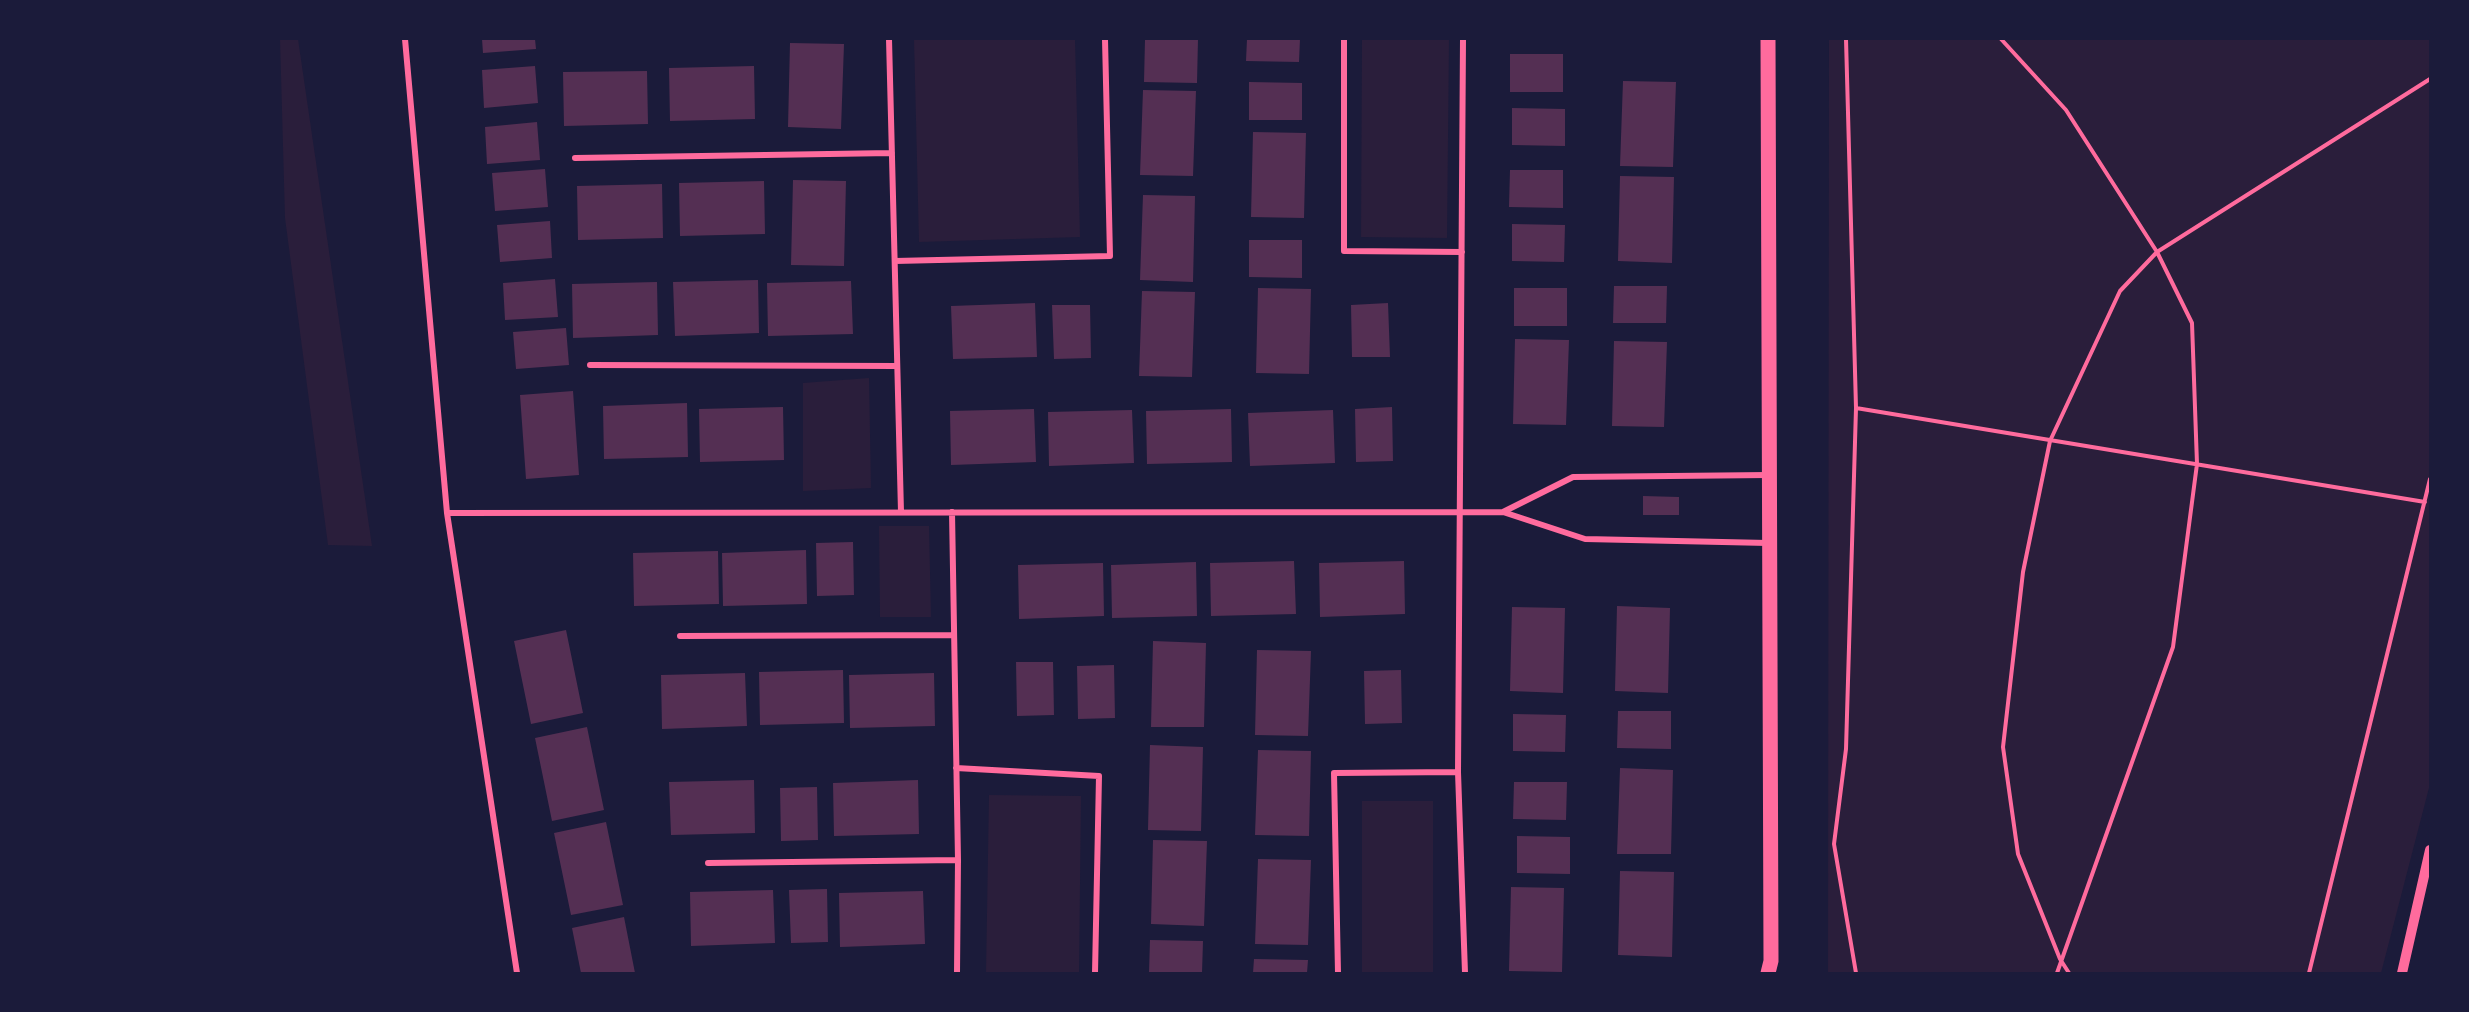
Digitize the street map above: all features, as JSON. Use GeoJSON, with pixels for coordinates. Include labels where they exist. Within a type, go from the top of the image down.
{"type":"FeatureCollection","features":[{"type":"Feature","properties":{"kind":"main road"},"geometry":{"type":"LineString","coordinates":[[1768,39],[1771,969]]}},
{"type":"Feature","properties":{"kind":"street"},"geometry":{"type":"LineString","coordinates":[[405,39],[447,513],[517,973]]}},
{"type":"Feature","properties":{"kind":"street"},"geometry":{"type":"LineString","coordinates":[[889,39],[901,512]]}},
{"type":"Feature","properties":{"kind":"street"},"geometry":{"type":"LineString","coordinates":[[895,261],[1110,256],[1106,39]]}},
{"type":"Feature","properties":{"kind":"street"},"geometry":{"type":"LineString","coordinates":[[1344,39],[1344,251],[1462,252]]}},
{"type":"Feature","properties":{"kind":"street"},"geometry":{"type":"LineString","coordinates":[[1462,39],[1458,772],[1465,973]]}},
{"type":"Feature","properties":{"kind":"street"},"geometry":{"type":"LineString","coordinates":[[574,158],[892,153]]}},
{"type":"Feature","properties":{"kind":"street"},"geometry":{"type":"LineString","coordinates":[[590,365],[897,366]]}},
{"type":"Feature","properties":{"kind":"street"},"geometry":{"type":"LineString","coordinates":[[1503,512],[1573,477],[1769,475]]}},
{"type":"Feature","properties":{"kind":"street"},"geometry":{"type":"LineString","coordinates":[[952,512],[958,860],[957,973]]}},
{"type":"Feature","properties":{"kind":"street"},"geometry":{"type":"LineString","coordinates":[[447,513],[1503,512],[1585,539],[1769,543]]}},
{"type":"Feature","properties":{"kind":"street"},"geometry":{"type":"LineString","coordinates":[[680,636],[954,635]]}},
{"type":"Feature","properties":{"kind":"street"},"geometry":{"type":"LineString","coordinates":[[956,768],[1099,776],[1095,973]]}},
{"type":"Feature","properties":{"kind":"street"},"geometry":{"type":"LineString","coordinates":[[1338,973],[1334,773],[1458,772]]}},
{"type":"Feature","properties":{"kind":"street"},"geometry":{"type":"LineString","coordinates":[[2402,973],[2430,850]]}},
{"type":"Feature","properties":{"kind":"street"},"geometry":{"type":"LineString","coordinates":[[708,863],[958,860]]}},
{"type":"Feature","properties":{"kind":"path"},"geometry":{"type":"LineString","coordinates":[[1846,39],[1856,408],[1846,749],[1834,844],[1856,973]]}},
{"type":"Feature","properties":{"kind":"path"},"geometry":{"type":"LineString","coordinates":[[2001,39],[2066,110],[2157,252],[2192,323],[2197,464],[2173,647],[2060,959],[2057,973]]}},
{"type":"Feature","properties":{"kind":"path"},"geometry":{"type":"LineString","coordinates":[[2069,973],[2060,959],[2018,854],[2003,747],[2024,572],[2050,441],[2120,291],[2157,252],[2430,79]]}},
{"type":"Feature","properties":{"kind":"path"},"geometry":{"type":"LineString","coordinates":[[1856,408],[2425,502]]}},
{"type":"Feature","properties":{"kind":"path"},"geometry":{"type":"LineString","coordinates":[[2309,973],[2430,479]]}},
{"type":"Feature","properties":{"kind":"shaded area"},"geometry":{"type":"Polygon","coordinates":[[[280,39],[298,39],[372,546],[328,545],[285,218],[280,39]]]}},
{"type":"Feature","properties":{"kind":"shaded area"},"geometry":{"type":"Polygon","coordinates":[[[914,39],[1075,39],[1080,237],[919,242],[914,39]]]}},
{"type":"Feature","properties":{"kind":"shaded area"},"geometry":{"type":"Polygon","coordinates":[[[1362,39],[1449,39],[1447,238],[1361,237],[1362,39]]]}},
{"type":"Feature","properties":{"kind":"shaded area"},"geometry":{"type":"Polygon","coordinates":[[[1829,39],[2430,39],[2430,784],[2381,973],[1828,973],[1829,39]]]}},
{"type":"Feature","properties":{"kind":"shaded area"},"geometry":{"type":"Polygon","coordinates":[[[869,378],[871,488],[803,491],[803,383],[869,378]]]}},
{"type":"Feature","properties":{"kind":"shaded area"},"geometry":{"type":"Polygon","coordinates":[[[879,526],[929,526],[931,617],[880,617],[879,526]]]}},
{"type":"Feature","properties":{"kind":"shaded area"},"geometry":{"type":"Polygon","coordinates":[[[989,795],[1081,796],[1079,973],[986,973],[989,795]]]}},
{"type":"Feature","properties":{"kind":"shaded area"},"geometry":{"type":"Polygon","coordinates":[[[1362,801],[1433,801],[1433,973],[1362,973],[1362,801]]]}},
{"type":"Feature","properties":{"kind":"building"},"geometry":{"type":"Polygon","coordinates":[[[482,39],[535,39],[536,49],[483,53],[482,39]]]}},
{"type":"Feature","properties":{"kind":"building"},"geometry":{"type":"Polygon","coordinates":[[[1145,39],[1198,39],[1197,83],[1144,82],[1145,39]]]}},
{"type":"Feature","properties":{"kind":"building"},"geometry":{"type":"Polygon","coordinates":[[[1247,39],[1300,39],[1299,62],[1246,61],[1247,39]]]}},
{"type":"Feature","properties":{"kind":"building"},"geometry":{"type":"Polygon","coordinates":[[[790,43],[844,44],[841,129],[788,127],[790,43]]]}},
{"type":"Feature","properties":{"kind":"building"},"geometry":{"type":"Polygon","coordinates":[[[1510,54],[1563,54],[1563,92],[1510,92],[1510,54]]]}},
{"type":"Feature","properties":{"kind":"building"},"geometry":{"type":"Polygon","coordinates":[[[535,66],[538,103],[484,108],[482,70],[535,66]]]}},
{"type":"Feature","properties":{"kind":"building"},"geometry":{"type":"Polygon","coordinates":[[[754,66],[755,119],[670,121],[669,68],[754,66]]]}},
{"type":"Feature","properties":{"kind":"building"},"geometry":{"type":"Polygon","coordinates":[[[647,71],[648,124],[564,126],[563,72],[647,71]]]}},
{"type":"Feature","properties":{"kind":"building"},"geometry":{"type":"Polygon","coordinates":[[[1623,81],[1676,82],[1673,167],[1620,166],[1623,81]]]}},
{"type":"Feature","properties":{"kind":"building"},"geometry":{"type":"Polygon","coordinates":[[[1249,82],[1302,83],[1302,120],[1249,120],[1249,82]]]}},
{"type":"Feature","properties":{"kind":"building"},"geometry":{"type":"Polygon","coordinates":[[[1143,90],[1196,91],[1193,176],[1140,175],[1143,90]]]}},
{"type":"Feature","properties":{"kind":"building"},"geometry":{"type":"Polygon","coordinates":[[[1512,108],[1565,109],[1565,146],[1512,145],[1512,108]]]}},
{"type":"Feature","properties":{"kind":"building"},"geometry":{"type":"Polygon","coordinates":[[[537,122],[540,160],[487,164],[485,127],[537,122]]]}},
{"type":"Feature","properties":{"kind":"building"},"geometry":{"type":"Polygon","coordinates":[[[1253,132],[1306,133],[1304,218],[1251,217],[1253,132]]]}},
{"type":"Feature","properties":{"kind":"building"},"geometry":{"type":"Polygon","coordinates":[[[545,169],[548,207],[495,211],[492,173],[545,169]]]}},
{"type":"Feature","properties":{"kind":"building"},"geometry":{"type":"Polygon","coordinates":[[[1510,170],[1563,170],[1563,208],[1509,207],[1510,170]]]}},
{"type":"Feature","properties":{"kind":"building"},"geometry":{"type":"Polygon","coordinates":[[[1620,176],[1674,177],[1672,263],[1618,261],[1620,176]]]}},
{"type":"Feature","properties":{"kind":"building"},"geometry":{"type":"Polygon","coordinates":[[[793,180],[846,181],[844,266],[791,265],[793,180]]]}},
{"type":"Feature","properties":{"kind":"building"},"geometry":{"type":"Polygon","coordinates":[[[764,181],[765,234],[680,236],[679,183],[764,181]]]}},
{"type":"Feature","properties":{"kind":"building"},"geometry":{"type":"Polygon","coordinates":[[[662,184],[663,238],[578,240],[577,186],[662,184]]]}},
{"type":"Feature","properties":{"kind":"building"},"geometry":{"type":"Polygon","coordinates":[[[1143,195],[1195,196],[1193,282],[1140,280],[1143,195]]]}},
{"type":"Feature","properties":{"kind":"building"},"geometry":{"type":"Polygon","coordinates":[[[550,221],[552,258],[500,262],[497,225],[550,221]]]}},
{"type":"Feature","properties":{"kind":"building"},"geometry":{"type":"Polygon","coordinates":[[[1512,224],[1565,225],[1564,262],[1512,261],[1512,224]]]}},
{"type":"Feature","properties":{"kind":"building"},"geometry":{"type":"Polygon","coordinates":[[[1249,240],[1302,240],[1302,278],[1249,277],[1249,240]]]}},
{"type":"Feature","properties":{"kind":"building"},"geometry":{"type":"Polygon","coordinates":[[[555,279],[558,317],[505,320],[503,283],[555,279]]]}},
{"type":"Feature","properties":{"kind":"building"},"geometry":{"type":"Polygon","coordinates":[[[758,280],[759,333],[675,336],[673,282],[758,280]]]}},
{"type":"Feature","properties":{"kind":"building"},"geometry":{"type":"Polygon","coordinates":[[[851,281],[853,334],[768,336],[767,283],[851,281]]]}},
{"type":"Feature","properties":{"kind":"building"},"geometry":{"type":"Polygon","coordinates":[[[657,282],[658,335],[573,338],[572,284],[657,282]]]}},
{"type":"Feature","properties":{"kind":"building"},"geometry":{"type":"Polygon","coordinates":[[[1614,286],[1667,286],[1666,323],[1613,323],[1614,286]]]}},
{"type":"Feature","properties":{"kind":"building"},"geometry":{"type":"Polygon","coordinates":[[[1258,288],[1311,289],[1309,374],[1256,373],[1258,288]]]}},
{"type":"Feature","properties":{"kind":"building"},"geometry":{"type":"Polygon","coordinates":[[[1514,288],[1567,288],[1567,326],[1514,326],[1514,288]]]}},
{"type":"Feature","properties":{"kind":"building"},"geometry":{"type":"Polygon","coordinates":[[[1142,291],[1195,292],[1192,377],[1139,376],[1142,291]]]}},
{"type":"Feature","properties":{"kind":"building"},"geometry":{"type":"Polygon","coordinates":[[[1035,303],[1037,357],[953,359],[951,306],[1035,303]]]}},
{"type":"Feature","properties":{"kind":"building"},"geometry":{"type":"Polygon","coordinates":[[[1388,303],[1390,357],[1352,357],[1351,305],[1388,303]]]}},
{"type":"Feature","properties":{"kind":"building"},"geometry":{"type":"Polygon","coordinates":[[[1052,305],[1090,305],[1091,358],[1054,359],[1052,305]]]}},
{"type":"Feature","properties":{"kind":"building"},"geometry":{"type":"Polygon","coordinates":[[[566,328],[569,365],[516,369],[513,332],[566,328]]]}},
{"type":"Feature","properties":{"kind":"building"},"geometry":{"type":"Polygon","coordinates":[[[1515,339],[1569,340],[1566,425],[1513,424],[1515,339]]]}},
{"type":"Feature","properties":{"kind":"building"},"geometry":{"type":"Polygon","coordinates":[[[1614,341],[1667,342],[1664,427],[1612,426],[1614,341]]]}},
{"type":"Feature","properties":{"kind":"building"},"geometry":{"type":"Polygon","coordinates":[[[573,391],[579,475],[526,479],[520,395],[573,391]]]}},
{"type":"Feature","properties":{"kind":"building"},"geometry":{"type":"Polygon","coordinates":[[[687,403],[688,457],[604,459],[603,406],[687,403]]]}},
{"type":"Feature","properties":{"kind":"building"},"geometry":{"type":"Polygon","coordinates":[[[783,407],[784,460],[700,462],[699,409],[783,407]]]}},
{"type":"Feature","properties":{"kind":"building"},"geometry":{"type":"Polygon","coordinates":[[[1392,407],[1393,461],[1356,462],[1355,409],[1392,407]]]}},
{"type":"Feature","properties":{"kind":"building"},"geometry":{"type":"Polygon","coordinates":[[[1034,409],[1036,462],[951,465],[950,411],[1034,409]]]}},
{"type":"Feature","properties":{"kind":"building"},"geometry":{"type":"Polygon","coordinates":[[[1231,409],[1232,462],[1147,464],[1146,411],[1231,409]]]}},
{"type":"Feature","properties":{"kind":"building"},"geometry":{"type":"Polygon","coordinates":[[[1132,410],[1134,463],[1049,466],[1048,412],[1132,410]]]}},
{"type":"Feature","properties":{"kind":"building"},"geometry":{"type":"Polygon","coordinates":[[[1333,410],[1335,463],[1250,466],[1248,413],[1333,410]]]}},
{"type":"Feature","properties":{"kind":"building"},"geometry":{"type":"Polygon","coordinates":[[[1643,496],[1679,497],[1679,515],[1643,515],[1643,496]]]}},
{"type":"Feature","properties":{"kind":"building"},"geometry":{"type":"Polygon","coordinates":[[[853,542],[854,595],[817,596],[816,543],[853,542]]]}},
{"type":"Feature","properties":{"kind":"building"},"geometry":{"type":"Polygon","coordinates":[[[806,550],[807,604],[723,606],[722,553],[806,550]]]}},
{"type":"Feature","properties":{"kind":"building"},"geometry":{"type":"Polygon","coordinates":[[[718,551],[719,604],[634,606],[633,553],[718,551]]]}},
{"type":"Feature","properties":{"kind":"building"},"geometry":{"type":"Polygon","coordinates":[[[1294,561],[1296,614],[1211,616],[1210,563],[1294,561]]]}},
{"type":"Feature","properties":{"kind":"building"},"geometry":{"type":"Polygon","coordinates":[[[1404,561],[1405,614],[1320,617],[1319,563],[1404,561]]]}},
{"type":"Feature","properties":{"kind":"building"},"geometry":{"type":"Polygon","coordinates":[[[1196,562],[1197,616],[1112,618],[1111,565],[1196,562]]]}},
{"type":"Feature","properties":{"kind":"building"},"geometry":{"type":"Polygon","coordinates":[[[1103,563],[1104,616],[1019,619],[1018,565],[1103,563]]]}},
{"type":"Feature","properties":{"kind":"building"},"geometry":{"type":"Polygon","coordinates":[[[1617,606],[1670,608],[1668,693],[1615,691],[1617,606]]]}},
{"type":"Feature","properties":{"kind":"building"},"geometry":{"type":"Polygon","coordinates":[[[1512,607],[1565,608],[1563,693],[1510,691],[1512,607]]]}},
{"type":"Feature","properties":{"kind":"building"},"geometry":{"type":"Polygon","coordinates":[[[566,630],[583,713],[531,724],[514,641],[566,630]]]}},
{"type":"Feature","properties":{"kind":"building"},"geometry":{"type":"Polygon","coordinates":[[[1153,641],[1206,643],[1204,727],[1151,727],[1153,641]]]}},
{"type":"Feature","properties":{"kind":"building"},"geometry":{"type":"Polygon","coordinates":[[[1257,650],[1311,651],[1308,736],[1255,735],[1257,650]]]}},
{"type":"Feature","properties":{"kind":"building"},"geometry":{"type":"Polygon","coordinates":[[[1016,662],[1053,662],[1054,715],[1017,716],[1016,662]]]}},
{"type":"Feature","properties":{"kind":"building"},"geometry":{"type":"Polygon","coordinates":[[[1114,665],[1115,718],[1078,719],[1077,666],[1114,665]]]}},
{"type":"Feature","properties":{"kind":"building"},"geometry":{"type":"Polygon","coordinates":[[[843,670],[844,723],[760,725],[759,672],[843,670]]]}},
{"type":"Feature","properties":{"kind":"building"},"geometry":{"type":"Polygon","coordinates":[[[1401,670],[1402,723],[1365,724],[1364,671],[1401,670]]]}},
{"type":"Feature","properties":{"kind":"building"},"geometry":{"type":"Polygon","coordinates":[[[745,673],[747,726],[662,729],[661,675],[745,673]]]}},
{"type":"Feature","properties":{"kind":"building"},"geometry":{"type":"Polygon","coordinates":[[[934,673],[935,726],[850,728],[849,675],[934,673]]]}},
{"type":"Feature","properties":{"kind":"building"},"geometry":{"type":"Polygon","coordinates":[[[1618,711],[1671,711],[1671,749],[1617,748],[1618,711]]]}},
{"type":"Feature","properties":{"kind":"building"},"geometry":{"type":"Polygon","coordinates":[[[1513,714],[1566,715],[1565,752],[1513,751],[1513,714]]]}},
{"type":"Feature","properties":{"kind":"building"},"geometry":{"type":"Polygon","coordinates":[[[587,727],[604,810],[552,821],[535,738],[587,727]]]}},
{"type":"Feature","properties":{"kind":"building"},"geometry":{"type":"Polygon","coordinates":[[[1150,745],[1203,747],[1201,831],[1148,830],[1150,745]]]}},
{"type":"Feature","properties":{"kind":"building"},"geometry":{"type":"Polygon","coordinates":[[[1258,750],[1311,751],[1309,836],[1255,835],[1258,750]]]}},
{"type":"Feature","properties":{"kind":"building"},"geometry":{"type":"Polygon","coordinates":[[[1620,768],[1673,770],[1671,854],[1617,854],[1620,768]]]}},
{"type":"Feature","properties":{"kind":"building"},"geometry":{"type":"Polygon","coordinates":[[[754,780],[755,833],[671,835],[669,782],[754,780]]]}},
{"type":"Feature","properties":{"kind":"building"},"geometry":{"type":"Polygon","coordinates":[[[918,780],[919,834],[834,836],[833,783],[918,780]]]}},
{"type":"Feature","properties":{"kind":"building"},"geometry":{"type":"Polygon","coordinates":[[[1514,782],[1567,782],[1566,820],[1513,819],[1514,782]]]}},
{"type":"Feature","properties":{"kind":"building"},"geometry":{"type":"Polygon","coordinates":[[[817,787],[818,840],[781,841],[780,788],[817,787]]]}},
{"type":"Feature","properties":{"kind":"building"},"geometry":{"type":"Polygon","coordinates":[[[606,822],[623,905],[571,915],[554,833],[606,822]]]}},
{"type":"Feature","properties":{"kind":"building"},"geometry":{"type":"Polygon","coordinates":[[[1517,836],[1570,837],[1570,874],[1517,873],[1517,836]]]}},
{"type":"Feature","properties":{"kind":"building"},"geometry":{"type":"Polygon","coordinates":[[[1153,840],[1207,841],[1204,926],[1151,924],[1153,840]]]}},
{"type":"Feature","properties":{"kind":"building"},"geometry":{"type":"Polygon","coordinates":[[[1258,859],[1311,860],[1308,945],[1255,944],[1258,859]]]}},
{"type":"Feature","properties":{"kind":"building"},"geometry":{"type":"Polygon","coordinates":[[[1620,871],[1674,872],[1672,957],[1618,955],[1620,871]]]}},
{"type":"Feature","properties":{"kind":"building"},"geometry":{"type":"Polygon","coordinates":[[[1511,887],[1564,888],[1562,972],[1509,971],[1511,887]]]}},
{"type":"Feature","properties":{"kind":"building"},"geometry":{"type":"Polygon","coordinates":[[[827,889],[828,942],[791,943],[789,890],[827,889]]]}},
{"type":"Feature","properties":{"kind":"building"},"geometry":{"type":"Polygon","coordinates":[[[773,890],[775,943],[691,946],[690,892],[773,890]]]}},
{"type":"Feature","properties":{"kind":"building"},"geometry":{"type":"Polygon","coordinates":[[[923,891],[925,944],[840,947],[839,893],[923,891]]]}},
{"type":"Feature","properties":{"kind":"building"},"geometry":{"type":"Polygon","coordinates":[[[624,917],[635,973],[581,973],[572,928],[624,917]]]}},
{"type":"Feature","properties":{"kind":"building"},"geometry":{"type":"Polygon","coordinates":[[[1150,940],[1203,941],[1202,973],[1149,973],[1150,940]]]}},
{"type":"Feature","properties":{"kind":"building"},"geometry":{"type":"Polygon","coordinates":[[[1254,959],[1308,960],[1307,973],[1253,973],[1254,959]]]}}]}
